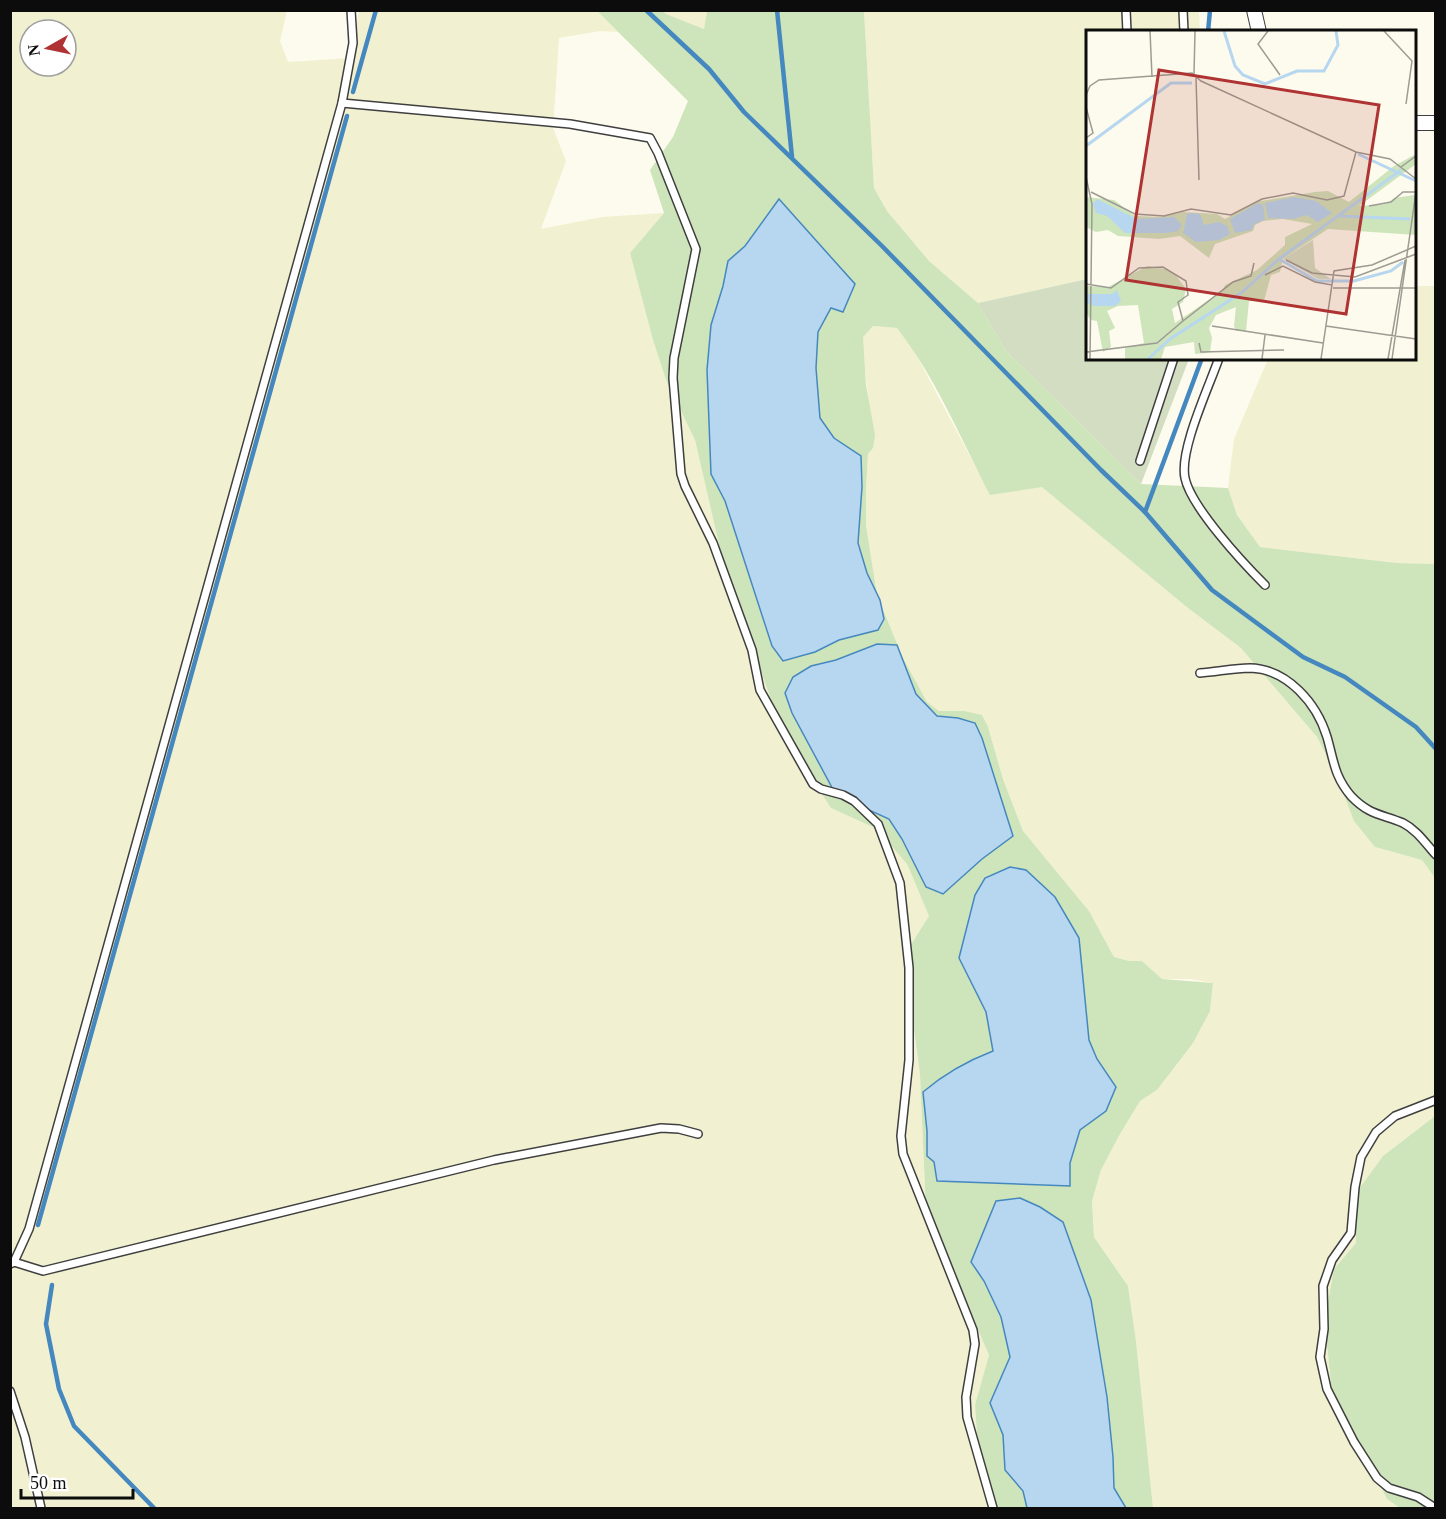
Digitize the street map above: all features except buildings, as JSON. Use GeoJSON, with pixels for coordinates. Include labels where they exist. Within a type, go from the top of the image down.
{"type":"FeatureCollection","features":[{"type":"Feature","properties":{"kind":"street"},"geometry":{"type":"LineString","coordinates":[[1254,10],[1259,30]]}},
{"type":"Feature","properties":{"kind":"street"},"geometry":{"type":"LineString","coordinates":[[1416,123],[1436,123]]}},
{"type":"Feature","properties":{"kind":"lane"},"geometry":{"type":"LineString","coordinates":[[351,10],[353,43],[342,103],[29,1229],[12,1263],[43,1271],[494,1160],[661,1128],[679,1129],[698,1134]]}},
{"type":"Feature","properties":{"kind":"lane"},"geometry":{"type":"LineString","coordinates":[[1126,10],[1127,30]]}},
{"type":"Feature","properties":{"kind":"lane"},"geometry":{"type":"LineString","coordinates":[[1183,10],[1184,30]]}},
{"type":"Feature","properties":{"kind":"lane"},"geometry":{"type":"LineString","coordinates":[[342,103],[570,124],[650,138],[658,153],[696,249],[673,368],[681,474],[713,543],[752,650],[760,690],[813,783],[821,789],[843,795],[854,801],[878,824],[900,883],[909,968],[909,1060],[901,1136],[903,1154],[973,1330],[975,1344],[966,1396],[967,1417],[993,1509]]}},
{"type":"Feature","properties":{"kind":"lane"},"geometry":{"type":"LineString","coordinates":[[1140,460],[1173,360]]}},
{"type":"Feature","properties":{"kind":"lane"},"geometry":{"type":"LineString","coordinates":[[1218,360],[1186,446],[1185,478],[1198,507],[1239,558],[1265,585]]}},
{"type":"Feature","properties":{"kind":"lane"},"geometry":{"type":"LineString","coordinates":[[1200,673],[1251,668],[1274,673],[1288,680],[1319,716],[1328,739],[1332,763],[1350,795],[1365,810],[1405,824],[1419,835],[1436,855]]}},
{"type":"Feature","properties":{"kind":"lane"},"geometry":{"type":"LineString","coordinates":[[1435,1509],[1418,1497],[1389,1488],[1377,1478],[1354,1442],[1327,1389],[1320,1357],[1324,1329],[1323,1286],[1332,1260],[1351,1233],[1355,1187],[1361,1157],[1376,1132],[1395,1116],[1436,1100]]}},
{"type":"Feature","properties":{"kind":"lane"},"geometry":{"type":"LineString","coordinates":[[10,1391],[25,1437],[41,1509]]}},
{"type":"Feature","properties":{"kind":"green space"},"geometry":{"type":"Polygon","coordinates":[[[10,11],[287,11],[280,41],[288,62],[351,58],[359,11],[597,11],[618,32],[600,31],[559,38],[553,128],[566,161],[541,229],[602,217],[664,213],[630,253],[666,380],[695,440],[721,553],[831,808],[877,829],[907,864],[929,916],[910,946],[915,1040],[920,1075],[926,1211],[989,1355],[975,1405],[979,1463],[998,1508],[11,1508],[10,11]]]}},
{"type":"Feature","properties":{"kind":"green space"},"geometry":{"type":"Polygon","coordinates":[[[597,11],[662,11],[704,29],[707,11],[864,11],[874,188],[887,211],[929,261],[978,303],[1005,350],[1141,484],[1228,488],[1237,515],[1260,547],[1397,563],[1435,564],[1435,878],[1422,860],[1375,847],[1354,821],[1338,779],[1317,737],[1241,648],[1188,608],[1042,487],[990,495],[936,388],[897,328],[873,326],[863,337],[866,385],[875,435],[873,448],[868,454],[866,525],[877,595],[903,658],[927,702],[939,711],[964,711],[982,715],[1023,831],[1089,911],[1114,957],[1129,961],[1142,961],[1162,979],[1213,983],[1210,1011],[1193,1043],[1157,1090],[1140,1101],[1101,1170],[1092,1201],[1094,1237],[1128,1286],[1153,1508],[998,1508],[979,1463],[975,1405],[989,1355],[926,1211],[920,1075],[907,977],[910,946],[929,916],[907,864],[877,829],[831,808],[782,732],[721,553],[695,440],[666,380],[630,253],[664,213],[650,170],[673,137],[688,101],[597,11]]]}},
{"type":"Feature","properties":{"kind":"green space"},"geometry":{"type":"Polygon","coordinates":[[[662,11],[707,11],[704,29],[666,14],[662,11]]]}},
{"type":"Feature","properties":{"kind":"green space"},"geometry":{"type":"Polygon","coordinates":[[[864,11],[1199,11],[1200,30],[1086,30],[1086,279],[978,303],[929,261],[887,211],[874,188],[864,11]]]}},
{"type":"Feature","properties":{"kind":"green space"},"geometry":{"type":"Polygon","coordinates":[[[1086,279],[1086,360],[1189,360],[1141,484],[1005,350],[978,303],[1086,279]]]}},
{"type":"Feature","properties":{"kind":"green space"},"geometry":{"type":"Polygon","coordinates":[[[1416,286],[1435,286],[1435,564],[1397,563],[1260,547],[1237,515],[1228,488],[1234,439],[1268,360],[1416,360],[1416,286]]]}},
{"type":"Feature","properties":{"kind":"green space"},"geometry":{"type":"Polygon","coordinates":[[[873,326],[897,328],[912,347],[990,494],[1042,486],[1188,608],[1241,648],[1317,737],[1375,847],[1422,860],[1435,878],[1435,1116],[1383,1156],[1356,1193],[1356,1243],[1334,1269],[1326,1313],[1332,1393],[1387,1499],[1400,1508],[1153,1508],[1128,1286],[1094,1237],[1092,1201],[1101,1170],[1140,1101],[1157,1090],[1193,1043],[1210,1011],[1213,983],[1190,979],[1162,979],[1142,961],[1129,961],[1114,957],[1089,911],[1023,831],[1003,779],[988,727],[964,711],[939,711],[927,702],[903,658],[877,595],[866,525],[868,454],[873,448],[862,337],[873,326]]]}},
{"type":"Feature","properties":{"kind":"green space"},"geometry":{"type":"Polygon","coordinates":[[[1435,1116],[1435,1508],[1400,1508],[1387,1499],[1332,1393],[1326,1313],[1334,1269],[1356,1243],[1356,1193],[1383,1156],[1435,1116]]]}},
{"type":"Feature","properties":{"kind":"water"},"geometry":{"type":"Polygon","coordinates":[[[779,199],[855,284],[843,312],[831,308],[818,332],[816,368],[820,418],[834,438],[861,456],[862,487],[858,543],[867,573],[880,600],[884,619],[878,630],[839,640],[815,652],[783,661],[772,646],[725,501],[711,474],[707,370],[711,325],[728,261],[745,246],[779,199]]]}},
{"type":"Feature","properties":{"kind":"water"},"geometry":{"type":"Polygon","coordinates":[[[877,644],[897,645],[916,694],[937,716],[958,718],[975,723],[982,738],[1013,836],[982,859],[943,894],[926,887],[902,839],[889,819],[836,795],[792,713],[785,693],[793,677],[811,666],[836,660],[877,644]]]}},
{"type":"Feature","properties":{"kind":"water"},"geometry":{"type":"Polygon","coordinates":[[[1010,867],[1026,870],[1055,897],[1079,938],[1089,1040],[1097,1059],[1116,1087],[1106,1111],[1080,1130],[1070,1163],[1070,1186],[937,1181],[934,1162],[927,1156],[923,1092],[956,1068],[993,1051],[986,1012],[959,958],[975,895],[985,878],[1010,867]]]}},
{"type":"Feature","properties":{"kind":"water"},"geometry":{"type":"Polygon","coordinates":[[[1020,1198],[1040,1207],[1063,1222],[1091,1300],[1107,1397],[1114,1488],[1126,1508],[1027,1508],[1023,1491],[1005,1470],[1003,1435],[990,1403],[1010,1357],[1001,1317],[984,1281],[971,1262],[996,1201],[1020,1198]]]}},
{"type":"Feature","properties":{"kind":"waterway"},"geometry":{"type":"LineString","coordinates":[[353,92],[376,10]]}},
{"type":"Feature","properties":{"kind":"waterway"},"geometry":{"type":"LineString","coordinates":[[646,10],[709,69],[744,112],[882,246],[1145,512]]}},
{"type":"Feature","properties":{"kind":"waterway"},"geometry":{"type":"LineString","coordinates":[[777,10],[792,157]]}},
{"type":"Feature","properties":{"kind":"waterway"},"geometry":{"type":"LineString","coordinates":[[1208,30],[1210,10]]}},
{"type":"Feature","properties":{"kind":"waterway"},"geometry":{"type":"LineString","coordinates":[[38,1225],[347,116]]}},
{"type":"Feature","properties":{"kind":"waterway"},"geometry":{"type":"LineString","coordinates":[[1201,360],[1145,512],[1212,590],[1303,657],[1345,677],[1416,727],[1436,749]]}},
{"type":"Feature","properties":{"kind":"waterway"},"geometry":{"type":"LineString","coordinates":[[52,1285],[46,1324],[59,1389],[74,1426],[154,1508]]}}]}
